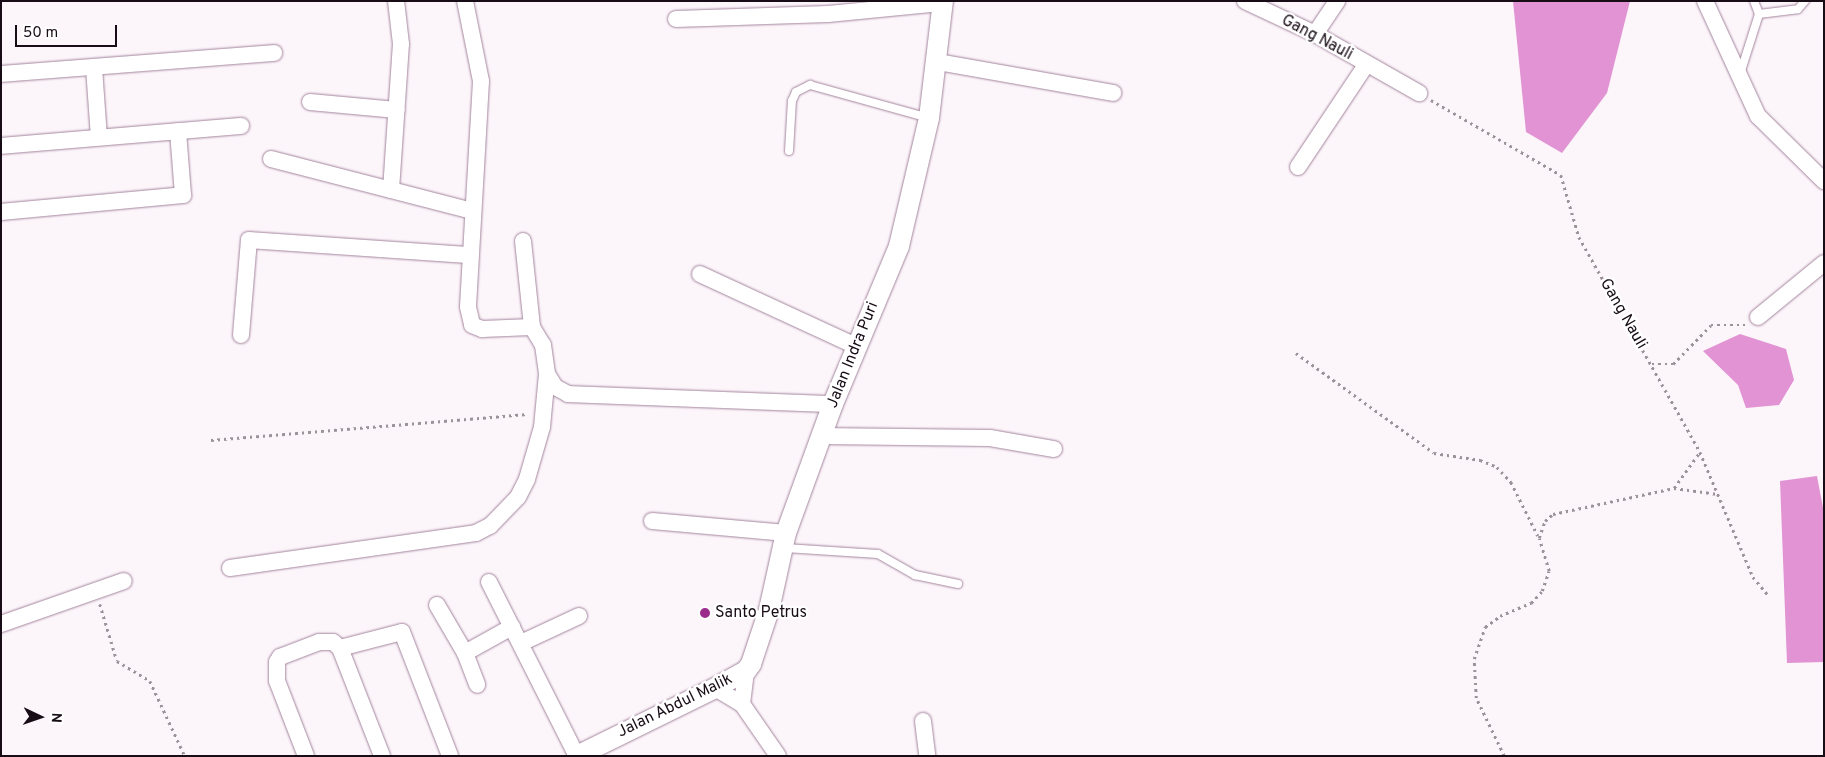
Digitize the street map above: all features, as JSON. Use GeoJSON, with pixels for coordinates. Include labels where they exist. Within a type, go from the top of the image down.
{"type":"FeatureCollection","features":[{"type":"Feature","properties":{"kind":"street"},"geometry":{"type":"LineString","coordinates":[[391,190],[401,44],[396,1]]}},
{"type":"Feature","properties":{"kind":"street"},"geometry":{"type":"LineString","coordinates":[[465,1],[481,69],[468,312],[472,325],[482,328],[532,327]]}},
{"type":"Feature","properties":{"kind":"street","name":"Gang Nauli"},"geometry":{"type":"LineString","coordinates":[[1244,1],[1315,34],[1366,65],[1419,93]]}},
{"type":"Feature","properties":{"kind":"street"},"geometry":{"type":"LineString","coordinates":[[1315,34],[1337,1]]}},
{"type":"Feature","properties":{"kind":"street"},"geometry":{"type":"LineString","coordinates":[[1705,1],[1739,79],[1766,126],[1824,180]]}},
{"type":"Feature","properties":{"kind":"street"},"geometry":{"type":"LineString","coordinates":[[676,19],[828,14],[944,2]]}},
{"type":"Feature","properties":{"kind":"street","name":"Jalan Indra Puri"},"geometry":{"type":"LineString","coordinates":[[742,704],[746,671],[769,610],[785,541],[820,436],[899,246],[929,118],[938,62],[944,2]]}},
{"type":"Feature","properties":{"kind":"street"},"geometry":{"type":"LineString","coordinates":[[1,74],[274,53]]}},
{"type":"Feature","properties":{"kind":"street"},"geometry":{"type":"LineString","coordinates":[[938,62],[1113,93]]}},
{"type":"Feature","properties":{"kind":"street"},"geometry":{"type":"LineString","coordinates":[[1298,167],[1366,65]]}},
{"type":"Feature","properties":{"kind":"street"},"geometry":{"type":"LineString","coordinates":[[94,68],[99,137]]}},
{"type":"Feature","properties":{"kind":"street"},"geometry":{"type":"LineString","coordinates":[[310,102],[397,110]]}},
{"type":"Feature","properties":{"kind":"street"},"geometry":{"type":"LineString","coordinates":[[1,146],[241,126]]}},
{"type":"Feature","properties":{"kind":"street"},"geometry":{"type":"LineString","coordinates":[[1,212],[183,195],[178,131]]}},
{"type":"Feature","properties":{"kind":"street"},"geometry":{"type":"LineString","coordinates":[[271,159],[472,211]]}},
{"type":"Feature","properties":{"kind":"street"},"geometry":{"type":"LineString","coordinates":[[241,335],[249,240],[470,255]]}},
{"type":"Feature","properties":{"kind":"street"},"geometry":{"type":"LineString","coordinates":[[230,568],[476,533],[503,515],[518,497],[534,459],[544,413],[547,374],[544,345],[532,327],[523,241]]}},
{"type":"Feature","properties":{"kind":"street"},"geometry":{"type":"LineString","coordinates":[[1758,317],[1824,263]]}},
{"type":"Feature","properties":{"kind":"street"},"geometry":{"type":"LineString","coordinates":[[700,274],[856,346]]}},
{"type":"Feature","properties":{"kind":"street"},"geometry":{"type":"LineString","coordinates":[[547,374],[555,386],[582,396],[833,404]]}},
{"type":"Feature","properties":{"kind":"street"},"geometry":{"type":"LineString","coordinates":[[820,436],[990,438],[1054,449]]}},
{"type":"Feature","properties":{"kind":"street"},"geometry":{"type":"LineString","coordinates":[[652,521],[785,541]]}},
{"type":"Feature","properties":{"kind":"street"},"geometry":{"type":"LineString","coordinates":[[1,624],[124,581]]}},
{"type":"Feature","properties":{"kind":"street"},"geometry":{"type":"LineString","coordinates":[[489,582],[577,756]]}},
{"type":"Feature","properties":{"kind":"street"},"geometry":{"type":"LineString","coordinates":[[437,606],[465,653],[477,685]]}},
{"type":"Feature","properties":{"kind":"street"},"geometry":{"type":"LineString","coordinates":[[521,643],[579,616]]}},
{"type":"Feature","properties":{"kind":"street"},"geometry":{"type":"LineString","coordinates":[[465,653],[512,627]]}},
{"type":"Feature","properties":{"kind":"street"},"geometry":{"type":"LineString","coordinates":[[340,648],[402,632],[450,756]]}},
{"type":"Feature","properties":{"kind":"street"},"geometry":{"type":"LineString","coordinates":[[306,756],[277,680],[277,662],[319,642],[333,642],[340,648],[382,756]]}},
{"type":"Feature","properties":{"kind":"street","name":"Jalan Abdul Malik"},"geometry":{"type":"LineString","coordinates":[[577,756],[746,671]]}},
{"type":"Feature","properties":{"kind":"street"},"geometry":{"type":"LineString","coordinates":[[715,688],[742,704],[778,756]]}},
{"type":"Feature","properties":{"kind":"street"},"geometry":{"type":"LineString","coordinates":[[923,721],[927,756]]}},
{"type":"Feature","properties":{"kind":"lane"},"geometry":{"type":"LineString","coordinates":[[1739,79],[1759,14],[1754,1]]}},
{"type":"Feature","properties":{"kind":"lane"},"geometry":{"type":"LineString","coordinates":[[1759,14],[1798,9],[1805,1]]}},
{"type":"Feature","properties":{"kind":"lane"},"geometry":{"type":"LineString","coordinates":[[789,151],[792,102],[796,92],[810,85],[929,118]]}},
{"type":"Feature","properties":{"kind":"lane"},"geometry":{"type":"LineString","coordinates":[[785,541],[878,554],[915,575],[958,584]]}},
{"type":"Feature","properties":{"kind":"path","name":"Gang Nauli"},"geometry":{"type":"LineString","coordinates":[[1419,93],[1561,175],[1579,237],[1700,452],[1753,576],[1768,595]]}},
{"type":"Feature","properties":{"kind":"path"},"geometry":{"type":"LineString","coordinates":[[1652,364],[1673,364],[1711,325],[1720,323],[1736,328],[1758,317]]}},
{"type":"Feature","properties":{"kind":"path"},"geometry":{"type":"LineString","coordinates":[[1296,353],[1434,453],[1480,460],[1496,467],[1511,482],[1538,538],[1549,571],[1542,592],[1531,603],[1500,616],[1485,627],[1474,659],[1476,698],[1504,756]]}},
{"type":"Feature","properties":{"kind":"path"},"geometry":{"type":"LineString","coordinates":[[211,440],[544,413]]}},
{"type":"Feature","properties":{"kind":"path"},"geometry":{"type":"LineString","coordinates":[[1674,488],[1700,452]]}},
{"type":"Feature","properties":{"kind":"path"},"geometry":{"type":"LineString","coordinates":[[1538,538],[1545,520],[1553,514],[1674,488],[1718,494]]}},
{"type":"Feature","properties":{"kind":"path"},"geometry":{"type":"LineString","coordinates":[[96,590],[117,662],[150,681],[185,756]]}},
{"type":"Feature","properties":{"kind":"shaded area"},"geometry":{"type":"Polygon","coordinates":[[[1513,1],[1630,1],[1607,93],[1562,153],[1526,132],[1513,1]]]}},
{"type":"Feature","properties":{"kind":"shaded area"},"geometry":{"type":"Polygon","coordinates":[[[1740,334],[1786,349],[1794,380],[1779,405],[1746,408],[1738,385],[1703,351],[1740,334]]]}},
{"type":"Feature","properties":{"kind":"shaded area"},"geometry":{"type":"Polygon","coordinates":[[[1817,476],[1824,513],[1824,662],[1787,663],[1780,481],[1817,476]]]}},
{"type":"Feature","properties":{"kind":"place","name":"Santo Petrus"},"geometry":{"type":"Point","coordinates":[705,613]}}]}
